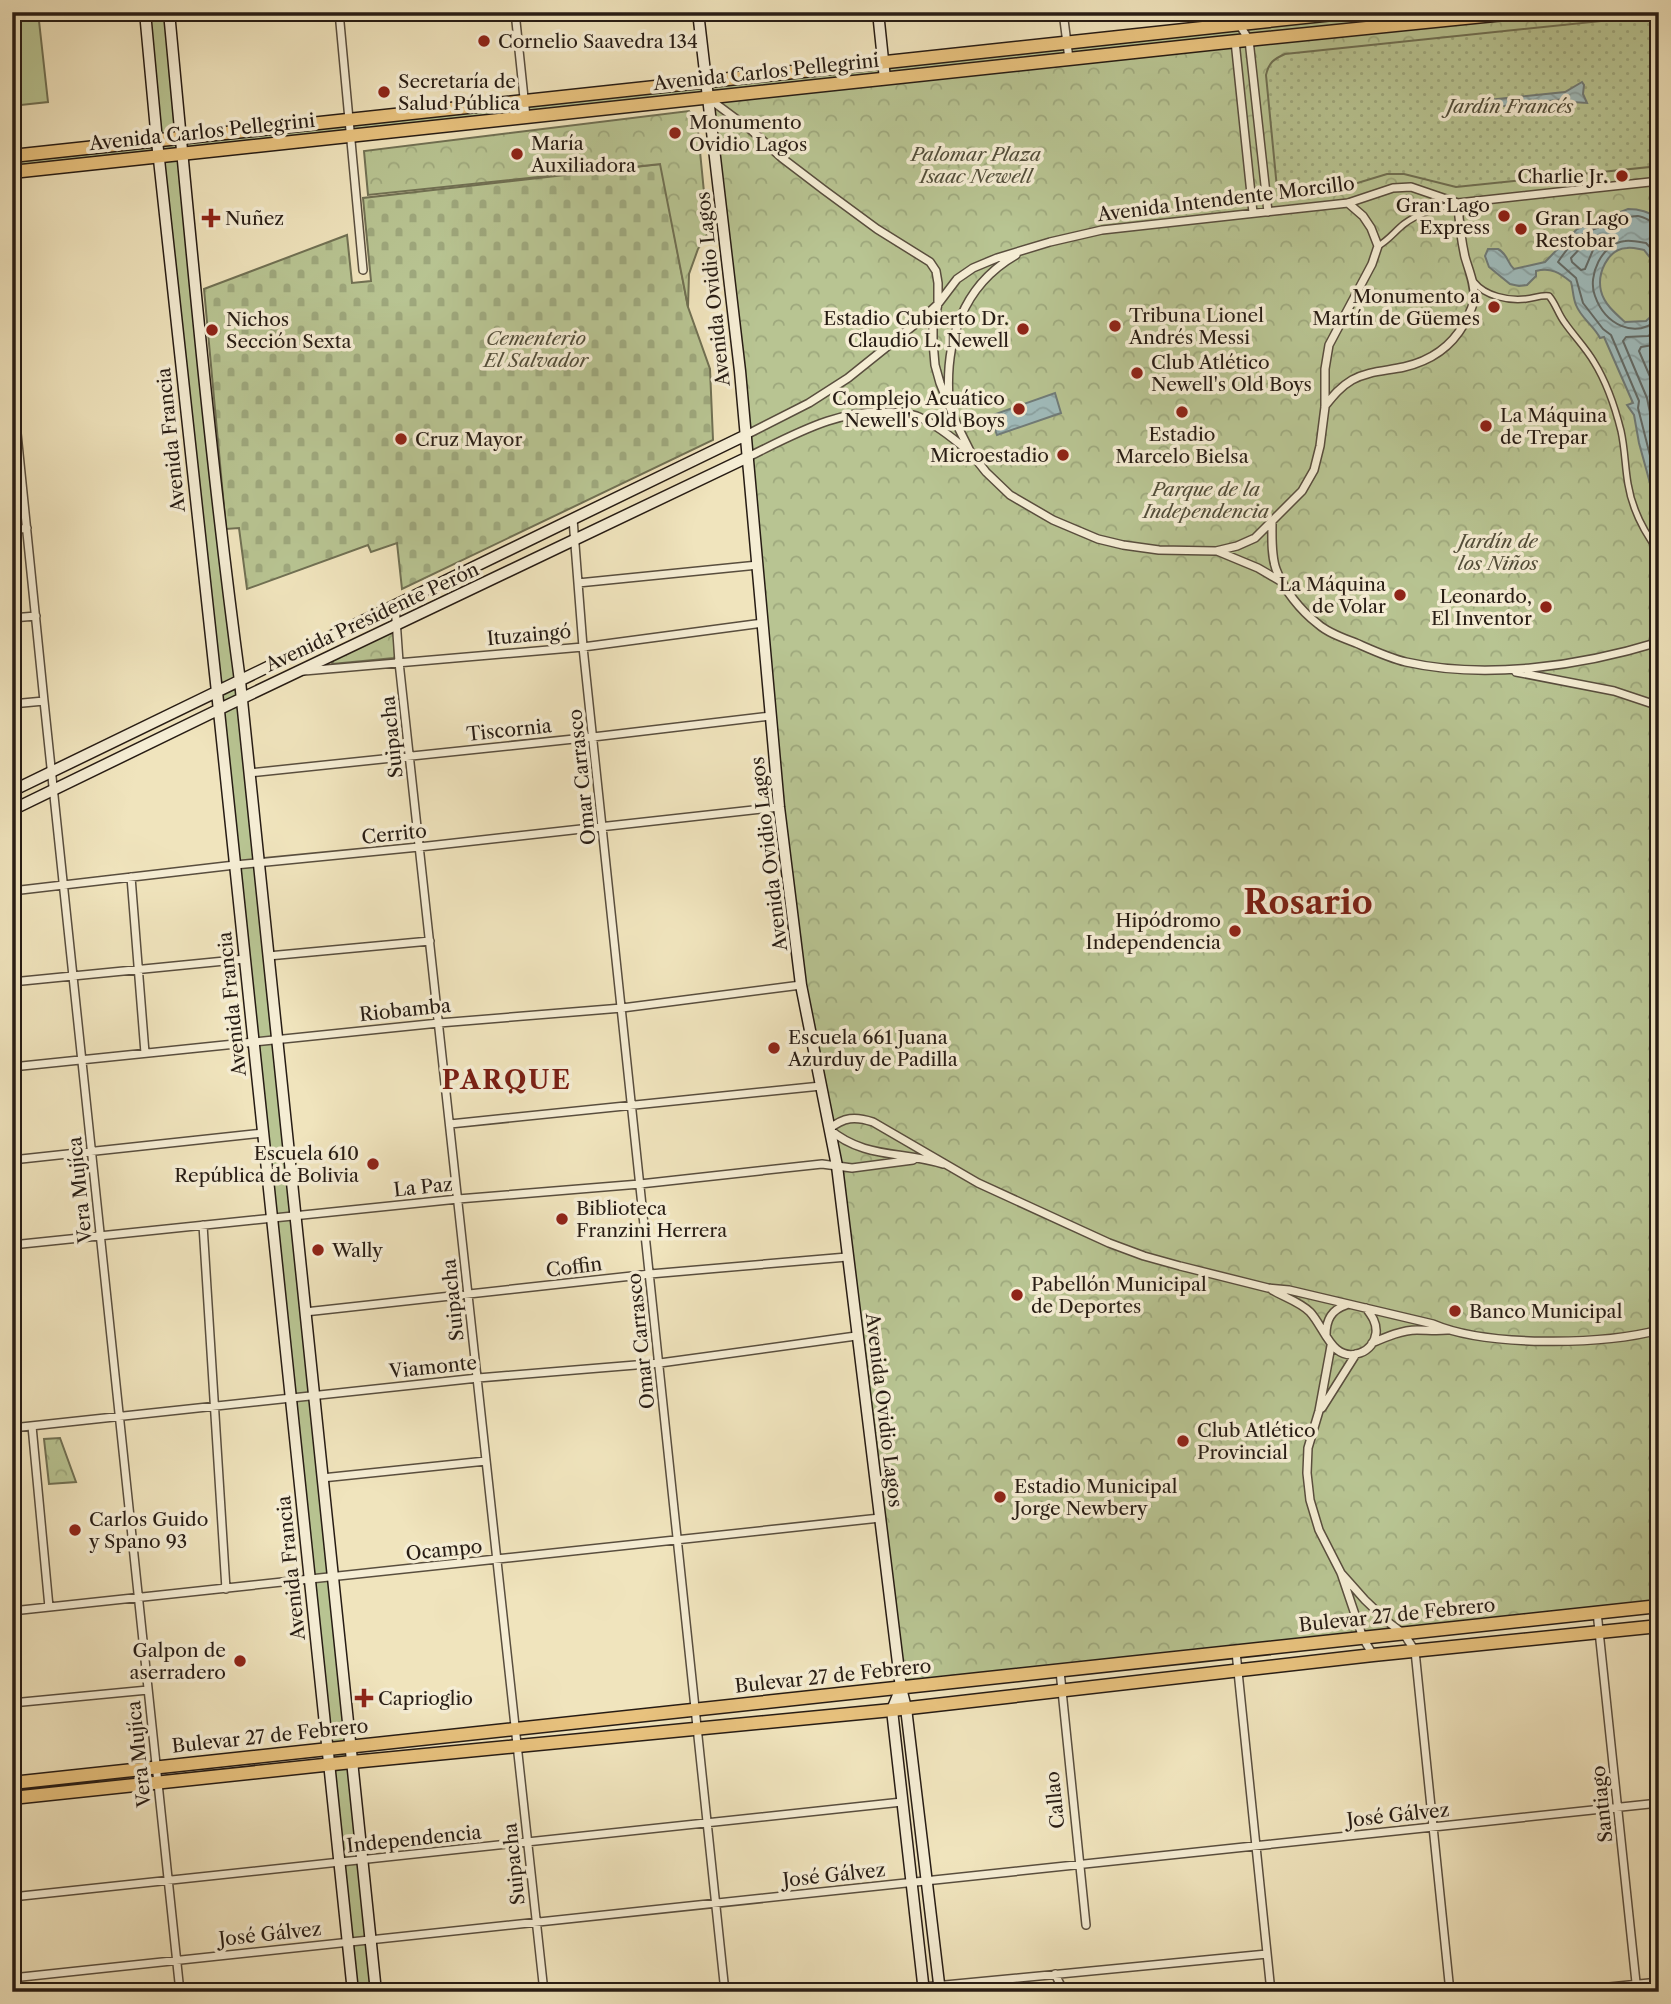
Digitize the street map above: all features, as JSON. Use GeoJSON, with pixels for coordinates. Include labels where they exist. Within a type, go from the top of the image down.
{"type":"FeatureCollection","features":[{"type":"Feature","properties":{"kind":"main road","name":"Avenida Francia"},"geometry":{"type":"LineString","coordinates":[[145,12],[353,1992]]}},
{"type":"Feature","properties":{"kind":"main road","name":"Avenida Francia"},"geometry":{"type":"LineString","coordinates":[[169,12],[208,416],[242,698],[376,1992]]}},
{"type":"Feature","properties":{"kind":"main road","name":"Avenida Ovidio Lagos"},"geometry":{"type":"LineString","coordinates":[[698,12],[722,204],[746,435],[779,807],[802,985],[836,1166],[901,1688],[906,1708],[939,1989]]}},
{"type":"Feature","properties":{"kind":"main road"},"geometry":{"type":"LineString","coordinates":[[878,12],[885,79]]}},
{"type":"Feature","properties":{"kind":"main road","name":"Avenida Carlos Pellegrini"},"geometry":{"type":"LineString","coordinates":[[12,156],[706,83],[1066,42],[1239,18],[1352,12]]}},
{"type":"Feature","properties":{"kind":"main road","name":"Avenida Carlos Pellegrini"},"geometry":{"type":"LineString","coordinates":[[12,172],[1249,40],[1420,18],[1524,12]]}},
{"type":"Feature","properties":{"kind":"main road"},"geometry":{"type":"LineString","coordinates":[[186,414],[208,416]]}},
{"type":"Feature","properties":{"kind":"main road","name":"Avenida Presidente Perón"},"geometry":{"type":"LineString","coordinates":[[12,792],[746,435]]}},
{"type":"Feature","properties":{"kind":"main road","name":"Avenida Presidente Perón"},"geometry":{"type":"LineString","coordinates":[[12,810],[748,457]]}},
{"type":"Feature","properties":{"kind":"main road"},"geometry":{"type":"LineString","coordinates":[[206,595],[219,589],[228,594]]}},
{"type":"Feature","properties":{"kind":"main road","name":"Bulevar 27 de Febrero"},"geometry":{"type":"LineString","coordinates":[[12,1783],[1659,1606]]}},
{"type":"Feature","properties":{"kind":"main road","name":"Bulevar 27 de Febrero"},"geometry":{"type":"LineString","coordinates":[[12,1798],[891,1710],[1373,1655],[1659,1626]]}},
{"type":"Feature","properties":{"kind":"main road"},"geometry":{"type":"LineString","coordinates":[[901,1688],[891,1710],[924,1989]]}},
{"type":"Feature","properties":{"kind":"street"},"geometry":{"type":"LineString","coordinates":[[340,12],[362,270]]}},
{"type":"Feature","properties":{"kind":"street"},"geometry":{"type":"LineString","coordinates":[[515,12],[526,117]]}},
{"type":"Feature","properties":{"kind":"street"},"geometry":{"type":"LineString","coordinates":[[1063,12],[1069,59]]}},
{"type":"Feature","properties":{"kind":"street"},"geometry":{"type":"LineString","coordinates":[[1239,18],[1249,40],[1268,212]]}},
{"type":"Feature","properties":{"kind":"street"},"geometry":{"type":"LineString","coordinates":[[1235,41],[1253,213]]}},
{"type":"Feature","properties":{"kind":"street"},"geometry":{"type":"LineString","coordinates":[[707,97],[824,190],[877,229],[930,262],[936,271],[939,304],[933,326],[934,352],[940,383],[971,453],[1010,495],[1052,520],[1098,539],[1123,545],[1159,550],[1216,551],[1255,538],[1272,522],[1302,491],[1314,470],[1325,407],[1325,369],[1329,345],[1367,274],[1378,246],[1404,224],[1422,214],[1458,203],[1459,224],[1465,258],[1473,282],[1474,301],[1459,332],[1445,348],[1425,361],[1372,372],[1353,379],[1338,389],[1325,407]]}},
{"type":"Feature","properties":{"kind":"street","name":"Avenida Intendente Morcillo"},"geometry":{"type":"LineString","coordinates":[[746,435],[809,403],[848,378],[939,304],[957,279],[973,268],[1029,248],[1102,230],[1348,203],[1393,188],[1411,187],[1458,203],[1659,181]]}},
{"type":"Feature","properties":{"kind":"street"},"geometry":{"type":"LineString","coordinates":[[1348,203],[1363,216],[1378,246]]}},
{"type":"Feature","properties":{"kind":"street"},"geometry":{"type":"LineString","coordinates":[[950,406],[948,378],[951,352],[957,325],[967,304],[990,273],[1029,248]]}},
{"type":"Feature","properties":{"kind":"street"},"geometry":{"type":"LineString","coordinates":[[1473,282],[1488,294],[1514,299],[1549,296],[1555,303],[1564,323],[1594,361],[1605,383],[1622,436],[1628,487],[1645,533],[1659,552]]}},
{"type":"Feature","properties":{"kind":"street","name":"Vera Mujíca"},"geometry":{"type":"LineString","coordinates":[[12,384],[15,437],[27,528],[180,1992]]}},
{"type":"Feature","properties":{"kind":"street"},"geometry":{"type":"LineString","coordinates":[[748,457],[845,415],[879,411],[915,415],[946,433],[971,453]]}},
{"type":"Feature","properties":{"kind":"street","name":"Omar Carrasco"},"geometry":{"type":"LineString","coordinates":[[573,519],[583,647],[725,1992]]}},
{"type":"Feature","properties":{"kind":"street"},"geometry":{"type":"LineString","coordinates":[[1272,522],[1275,568],[1291,595],[1318,625],[1405,662],[1501,670],[1563,680],[1614,691],[1659,706]]}},
{"type":"Feature","properties":{"kind":"street"},"geometry":{"type":"LineString","coordinates":[[12,530],[27,528]]}},
{"type":"Feature","properties":{"kind":"street"},"geometry":{"type":"LineString","coordinates":[[1216,551],[1248,563],[1282,582]]}},
{"type":"Feature","properties":{"kind":"street"},"geometry":{"type":"LineString","coordinates":[[578,583],[758,565]]}},
{"type":"Feature","properties":{"kind":"street","name":"Suipacha"},"geometry":{"type":"LineString","coordinates":[[395,606],[544,1992]]}},
{"type":"Feature","properties":{"kind":"street"},"geometry":{"type":"LineString","coordinates":[[12,618],[36,615]]}},
{"type":"Feature","properties":{"kind":"street","name":"Ituzaingó"},"geometry":{"type":"LineString","coordinates":[[296,672],[583,647],[763,623]]}},
{"type":"Feature","properties":{"kind":"street"},"geometry":{"type":"LineString","coordinates":[[1501,670],[1606,656],[1659,642]]}},
{"type":"Feature","properties":{"kind":"street"},"geometry":{"type":"LineString","coordinates":[[12,704],[44,701]]}},
{"type":"Feature","properties":{"kind":"street","name":"Tiscornia"},"geometry":{"type":"LineString","coordinates":[[249,773],[771,716]]}},
{"type":"Feature","properties":{"kind":"street","name":"Cerrito"},"geometry":{"type":"LineString","coordinates":[[12,891],[779,807]]}},
{"type":"Feature","properties":{"kind":"street"},"geometry":{"type":"LineString","coordinates":[[131,877],[145,1053]]}},
{"type":"Feature","properties":{"kind":"street"},"geometry":{"type":"LineString","coordinates":[[268,957],[430,942]]}},
{"type":"Feature","properties":{"kind":"street"},"geometry":{"type":"LineString","coordinates":[[12,982],[245,958]]}},
{"type":"Feature","properties":{"kind":"street","name":"Riobamba"},"geometry":{"type":"LineString","coordinates":[[12,1067],[439,1023],[622,1008],[802,985]]}},
{"type":"Feature","properties":{"kind":"street"},"geometry":{"type":"LineString","coordinates":[[450,1124],[821,1086]]}},
{"type":"Feature","properties":{"kind":"street"},"geometry":{"type":"LineString","coordinates":[[943,1164],[925,1158],[860,1149],[841,1139],[830,1129],[846,1118],[859,1117],[873,1122],[978,1183],[1109,1242],[1144,1256],[1268,1288],[1289,1290],[1433,1324],[1447,1330],[1486,1337],[1559,1341],[1643,1334],[1659,1329]]}},
{"type":"Feature","properties":{"kind":"street"},"geometry":{"type":"LineString","coordinates":[[12,1160],[263,1133]]}},
{"type":"Feature","properties":{"kind":"street","name":"La Paz"},"geometry":{"type":"LineString","coordinates":[[12,1245],[822,1164],[852,1168],[925,1158]]}},
{"type":"Feature","properties":{"kind":"street"},"geometry":{"type":"LineString","coordinates":[[203,1225],[226,1589]]}},
{"type":"Feature","properties":{"kind":"street","name":"Coffin"},"geometry":{"type":"LineString","coordinates":[[305,1312],[650,1274],[847,1257]]}},
{"type":"Feature","properties":{"kind":"street"},"geometry":{"type":"LineString","coordinates":[[1268,1288],[1309,1312],[1331,1346],[1347,1355],[1366,1350],[1377,1331],[1374,1318],[1366,1308]]}},
{"type":"Feature","properties":{"kind":"street"},"geometry":{"type":"LineString","coordinates":[[1326,1336],[1326,1324],[1332,1313],[1349,1304]]}},
{"type":"Feature","properties":{"kind":"street"},"geometry":{"type":"LineString","coordinates":[[1372,1343],[1416,1329],[1447,1330]]}},
{"type":"Feature","properties":{"kind":"street","name":"Viamonte"},"geometry":{"type":"LineString","coordinates":[[12,1428],[478,1378],[660,1363],[856,1336]]}},
{"type":"Feature","properties":{"kind":"street"},"geometry":{"type":"LineString","coordinates":[[1331,1346],[1319,1411],[1308,1448],[1310,1500],[1319,1531],[1341,1573],[1363,1639],[1373,1655]]}},
{"type":"Feature","properties":{"kind":"street"},"geometry":{"type":"LineString","coordinates":[[1319,1411],[1356,1354]]}},
{"type":"Feature","properties":{"kind":"street"},"geometry":{"type":"LineString","coordinates":[[32,1426],[49,1607]]}},
{"type":"Feature","properties":{"kind":"street"},"geometry":{"type":"LineString","coordinates":[[322,1478],[486,1461]]}},
{"type":"Feature","properties":{"kind":"street","name":"Ocampo"},"geometry":{"type":"LineString","coordinates":[[12,1611],[880,1518]]}},
{"type":"Feature","properties":{"kind":"street"},"geometry":{"type":"LineString","coordinates":[[1341,1573],[1365,1600],[1404,1634],[1415,1651],[1450,1992]]}},
{"type":"Feature","properties":{"kind":"street","name":"Santiago"},"geometry":{"type":"LineString","coordinates":[[1597,1612],[1637,1988]]}},
{"type":"Feature","properties":{"kind":"street"},"geometry":{"type":"LineString","coordinates":[[1236,1652],[1271,1992]]}},
{"type":"Feature","properties":{"kind":"street","name":"Callao"},"geometry":{"type":"LineString","coordinates":[[1060,1671],[1086,1925]]}},
{"type":"Feature","properties":{"kind":"street"},"geometry":{"type":"LineString","coordinates":[[12,1703],[148,1690]]}},
{"type":"Feature","properties":{"kind":"street","name":"Independencia"},"geometry":{"type":"LineString","coordinates":[[12,1897],[902,1802]]}},
{"type":"Feature","properties":{"kind":"street","name":"José Gálvez"},"geometry":{"type":"LineString","coordinates":[[12,1978],[1659,1803]]}},
{"type":"Feature","properties":{"kind":"street"},"geometry":{"type":"LineString","coordinates":[[924,1989],[1267,1954]]}},
{"type":"Feature","properties":{"kind":"street"},"geometry":{"type":"LineString","coordinates":[[1055,1974],[1064,1992]]}},
{"type":"Feature","properties":{"kind":"street"},"geometry":{"type":"LineString","coordinates":[[1560,1992],[1637,1988],[1659,1982]]}},
{"type":"Feature","properties":{"kind":"green space"},"geometry":{"type":"Polygon","coordinates":[[[12,12],[38,12],[48,102],[12,106],[12,12]]]}},
{"type":"Feature","properties":{"kind":"green space"},"geometry":{"type":"Polygon","coordinates":[[[145,12],[169,12],[181,137],[1352,12],[1524,12],[183,154],[376,1992],[353,1992],[159,157],[12,172],[12,156],[157,141],[145,12]]]}},
{"type":"Feature","properties":{"kind":"green space","name":"Parque de la Independencia"},"geometry":{"type":"Polygon","coordinates":[[[1524,12],[1659,12],[1659,1606],[901,1688],[837,1166],[801,985],[707,97],[1524,12]]]}},
{"type":"Feature","properties":{"kind":"green space","name":"Jardín Francés"},"geometry":{"type":"Polygon","coordinates":[[[1659,15],[1659,166],[1456,187],[1404,174],[1387,174],[1341,188],[1286,194],[1280,193],[1277,188],[1266,75],[1273,61],[1285,54],[1659,15]]]}},
{"type":"Feature","properties":{"kind":"green space"},"geometry":{"type":"Polygon","coordinates":[[[689,111],[697,121],[708,233],[698,249],[689,274],[688,307],[660,164],[368,195],[364,151],[689,111]]]}},
{"type":"Feature","properties":{"kind":"green space","name":"Cementerio El Salvador"},"geometry":{"type":"Polygon","coordinates":[[[661,164],[688,307],[710,369],[713,440],[402,589],[397,543],[371,552],[368,545],[247,589],[239,528],[226,529],[204,289],[347,235],[352,283],[371,281],[363,198],[661,164]]]}},
{"type":"Feature","properties":{"kind":"green space"},"geometry":{"type":"Polygon","coordinates":[[[390,633],[394,634],[394,658],[332,664],[334,659],[390,633]]]}},
{"type":"Feature","properties":{"kind":"green space"},"geometry":{"type":"Polygon","coordinates":[[[60,1438],[76,1482],[49,1484],[44,1439],[60,1438]]]}},
{"type":"Feature","properties":{"kind":"water"},"geometry":{"type":"Polygon","coordinates":[[[1582,82],[1587,103],[1566,99],[1450,112],[1448,110],[1450,104],[1565,92],[1582,82]]]}},
{"type":"Feature","properties":{"kind":"water"},"geometry":{"type":"Polygon","coordinates":[[[1628,209],[1644,211],[1659,218],[1659,269],[1644,250],[1620,249],[1605,264],[1600,284],[1605,300],[1625,322],[1646,321],[1659,309],[1659,516],[1634,415],[1627,405],[1633,403],[1604,337],[1600,338],[1578,310],[1571,282],[1551,270],[1546,270],[1536,271],[1536,276],[1527,285],[1510,284],[1489,267],[1485,256],[1488,249],[1498,249],[1504,253],[1514,269],[1545,262],[1577,229],[1628,209]]]}},
{"type":"Feature","properties":{"kind":"water"},"geometry":{"type":"Polygon","coordinates":[[[1055,393],[1061,413],[997,435],[990,416],[1055,393]]]}},
{"type":"Feature","properties":{"kind":"place","name":"Cornelio Saavedra 134"},"geometry":{"type":"Point","coordinates":[484,41]}},
{"type":"Feature","properties":{"kind":"place","name":"Secretaría de Salud Pública"},"geometry":{"type":"Point","coordinates":[384,92]}},
{"type":"Feature","properties":{"kind":"place","name":"Monumento Ovidio Lagos"},"geometry":{"type":"Point","coordinates":[675,133]}},
{"type":"Feature","properties":{"kind":"place","name":"María Auxiliadora"},"geometry":{"type":"Point","coordinates":[517,154]}},
{"type":"Feature","properties":{"kind":"place","name":"Charlie Jr."},"geometry":{"type":"Point","coordinates":[1622,176]}},
{"type":"Feature","properties":{"kind":"place","name":"Gran Lago Express"},"geometry":{"type":"Point","coordinates":[1504,216]}},
{"type":"Feature","properties":{"kind":"place","name":"Nuñez"},"geometry":{"type":"Point","coordinates":[211,218]}},
{"type":"Feature","properties":{"kind":"place","name":"Gran Lago Restobar"},"geometry":{"type":"Point","coordinates":[1521,229]}},
{"type":"Feature","properties":{"kind":"place","name":"Monumento a Martín de Güemes"},"geometry":{"type":"Point","coordinates":[1494,307]}},
{"type":"Feature","properties":{"kind":"place","name":"Tribuna Lionel Andrés Messi"},"geometry":{"type":"Point","coordinates":[1115,326]}},
{"type":"Feature","properties":{"kind":"place","name":"Estadio Cubierto Dr. Claudio L. Newell"},"geometry":{"type":"Point","coordinates":[1023,329]}},
{"type":"Feature","properties":{"kind":"place","name":"Nichos Sección Sexta"},"geometry":{"type":"Point","coordinates":[212,330]}},
{"type":"Feature","properties":{"kind":"place","name":"Club Atlético Newell's Old Boys"},"geometry":{"type":"Point","coordinates":[1137,373]}},
{"type":"Feature","properties":{"kind":"place","name":"Complejo Acuático Newell's Old Boys"},"geometry":{"type":"Point","coordinates":[1019,409]}},
{"type":"Feature","properties":{"kind":"place","name":"Estadio Marcelo Bielsa"},"geometry":{"type":"Point","coordinates":[1182,412]}},
{"type":"Feature","properties":{"kind":"place","name":"La Máquina de Trepar"},"geometry":{"type":"Point","coordinates":[1486,426]}},
{"type":"Feature","properties":{"kind":"place","name":"Cruz Mayor"},"geometry":{"type":"Point","coordinates":[401,439]}},
{"type":"Feature","properties":{"kind":"place","name":"Microestadio"},"geometry":{"type":"Point","coordinates":[1063,455]}},
{"type":"Feature","properties":{"kind":"place","name":"La Máquina de Volar"},"geometry":{"type":"Point","coordinates":[1400,595]}},
{"type":"Feature","properties":{"kind":"place","name":"Leonardo, El Inventor"},"geometry":{"type":"Point","coordinates":[1546,607]}},
{"type":"Feature","properties":{"kind":"place","name":"Hipódromo Independencia"},"geometry":{"type":"Point","coordinates":[1235,931]}},
{"type":"Feature","properties":{"kind":"place","name":"Escuela 661 Juana Azurduy de Padilla"},"geometry":{"type":"Point","coordinates":[774,1048]}},
{"type":"Feature","properties":{"kind":"place","name":"Escuela 610 República de Bolivia"},"geometry":{"type":"Point","coordinates":[373,1164]}},
{"type":"Feature","properties":{"kind":"place","name":"Biblioteca Franzini Herrera"},"geometry":{"type":"Point","coordinates":[562,1219]}},
{"type":"Feature","properties":{"kind":"place","name":"Wally"},"geometry":{"type":"Point","coordinates":[318,1250]}},
{"type":"Feature","properties":{"kind":"place","name":"Pabellón Municipal de Deportes"},"geometry":{"type":"Point","coordinates":[1017,1295]}},
{"type":"Feature","properties":{"kind":"place","name":"Banco Municipal"},"geometry":{"type":"Point","coordinates":[1455,1311]}},
{"type":"Feature","properties":{"kind":"place","name":"Club Atlético Provincial"},"geometry":{"type":"Point","coordinates":[1183,1441]}},
{"type":"Feature","properties":{"kind":"place","name":"Estadio Municipal Jorge Newbery"},"geometry":{"type":"Point","coordinates":[1000,1497]}},
{"type":"Feature","properties":{"kind":"place","name":"Carlos Guido y Spano 93"},"geometry":{"type":"Point","coordinates":[75,1530]}},
{"type":"Feature","properties":{"kind":"place","name":"Galpon de aserradero"},"geometry":{"type":"Point","coordinates":[240,1661]}},
{"type":"Feature","properties":{"kind":"place","name":"Caprioglio"},"geometry":{"type":"Point","coordinates":[364,1698]}},
{"type":"Feature","properties":{"kind":"district","name":"Rosario"},"geometry":{"type":"Point","coordinates":[1308,902]}},
{"type":"Feature","properties":{"kind":"district","name":"PARQUE"},"geometry":{"type":"Point","coordinates":[507,1080]}},
{"type":"Feature","properties":{"kind":"park label","name":"Palomar Plaza Isaac Newell"},"geometry":{"type":"Point","coordinates":[976,165]}},
{"type":"Feature","properties":{"kind":"park label","name":"Jardín de los Niños"},"geometry":{"type":"Point","coordinates":[1498,552]}}]}
